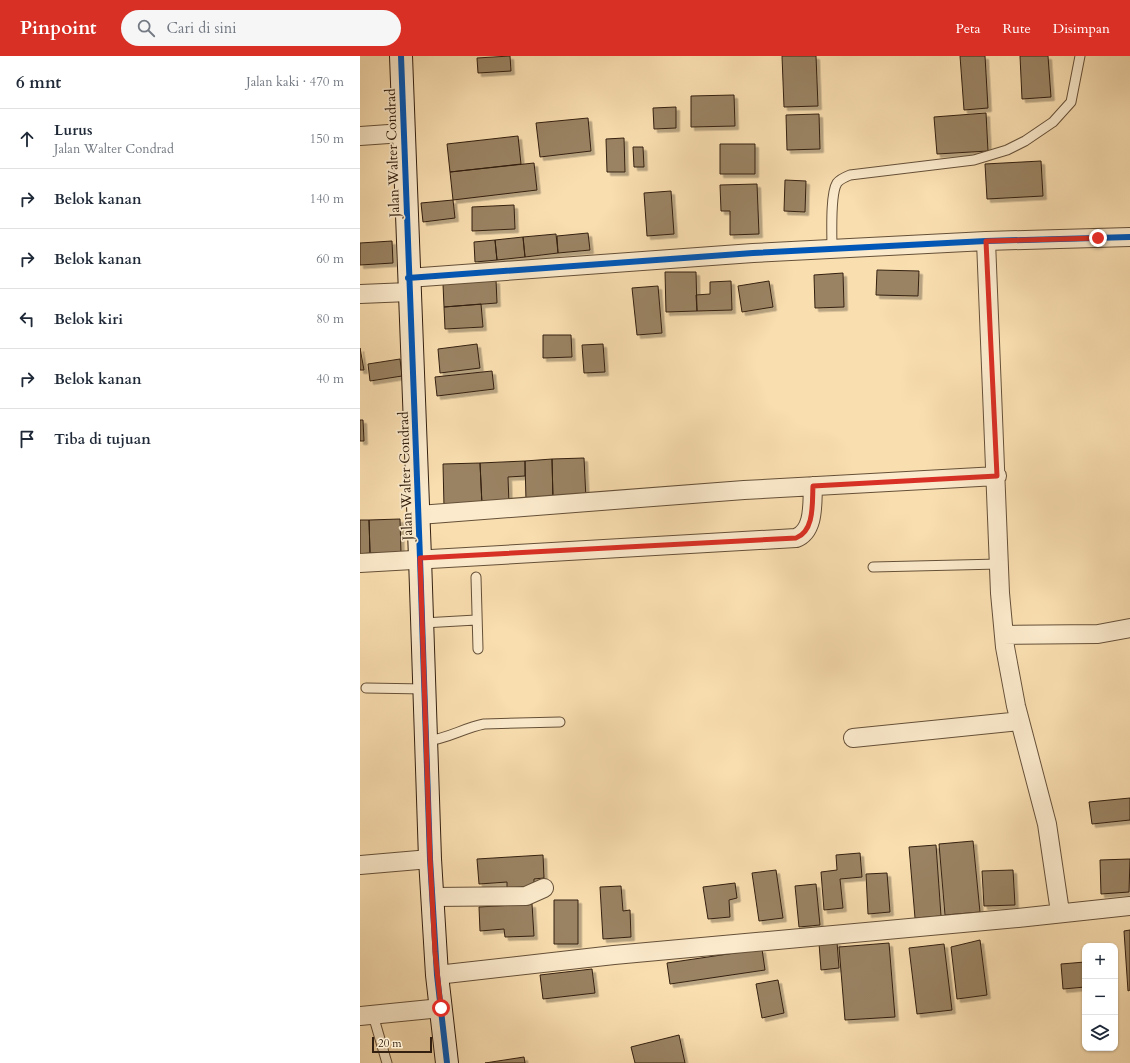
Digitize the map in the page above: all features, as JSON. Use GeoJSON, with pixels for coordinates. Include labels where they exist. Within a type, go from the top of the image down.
{"type":"FeatureCollection","features":[{"type":"Feature","properties":{"kind":"street","name":"Jalan Walter Condrad"},"geometry":{"type":"LineString","coordinates":[[400,56],[408,285],[419,515],[430,858],[437,975],[448,1063]]}},
{"type":"Feature","properties":{"kind":"street"},"geometry":{"type":"LineString","coordinates":[[360,136],[403,133]]}},
{"type":"Feature","properties":{"kind":"street"},"geometry":{"type":"LineString","coordinates":[[360,294],[408,285],[745,253],[986,241],[1130,237]]}},
{"type":"Feature","properties":{"kind":"street"},"geometry":{"type":"LineString","coordinates":[[986,241],[997,476],[999,564],[1004,635],[1020,721],[1047,824],[1060,912]]}},
{"type":"Feature","properties":{"kind":"street"},"geometry":{"type":"LineString","coordinates":[[419,515],[813,486],[997,476]]}},
{"type":"Feature","properties":{"kind":"street"},"geometry":{"type":"LineString","coordinates":[[360,563],[420,558],[796,538],[805,532],[810,526],[813,486]]}},
{"type":"Feature","properties":{"kind":"street"},"geometry":{"type":"LineString","coordinates":[[1004,635],[1098,634],[1130,628]]}},
{"type":"Feature","properties":{"kind":"street"},"geometry":{"type":"LineString","coordinates":[[853,738],[1020,721]]}},
{"type":"Feature","properties":{"kind":"street"},"geometry":{"type":"LineString","coordinates":[[360,865],[430,858]]}},
{"type":"Feature","properties":{"kind":"street"},"geometry":{"type":"LineString","coordinates":[[433,897],[526,896],[544,888]]}},
{"type":"Feature","properties":{"kind":"street"},"geometry":{"type":"LineString","coordinates":[[437,975],[614,955],[1010,919],[1060,912],[1130,906]]}},
{"type":"Feature","properties":{"kind":"street"},"geometry":{"type":"LineString","coordinates":[[367,1016],[441,1008]]}},
{"type":"Feature","properties":{"kind":"lane"},"geometry":{"type":"LineString","coordinates":[[832,249],[835,187],[839,180],[850,175],[974,160],[1007,150],[1025,141],[1053,122],[1070,102],[1080,56]]}},
{"type":"Feature","properties":{"kind":"lane"},"geometry":{"type":"LineString","coordinates":[[873,567],[999,564]]}},
{"type":"Feature","properties":{"kind":"lane"},"geometry":{"type":"LineString","coordinates":[[476,577],[478,649]]}},
{"type":"Feature","properties":{"kind":"lane"},"geometry":{"type":"LineString","coordinates":[[422,623],[476,620]]}},
{"type":"Feature","properties":{"kind":"lane"},"geometry":{"type":"LineString","coordinates":[[366,688],[425,689]]}},
{"type":"Feature","properties":{"kind":"lane"},"geometry":{"type":"LineString","coordinates":[[426,742],[441,740],[475,726],[484,724],[560,722]]}},
{"type":"Feature","properties":{"kind":"lane"},"geometry":{"type":"LineString","coordinates":[[367,1016],[387,1063]]}},
{"type":"Feature","properties":{"kind":"building"},"geometry":{"type":"Polygon","coordinates":[[[510,56],[511,71],[478,73],[477,58],[510,56]]]}},
{"type":"Feature","properties":{"kind":"building"},"geometry":{"type":"Polygon","coordinates":[[[782,56],[816,56],[818,106],[784,107],[782,56]]]}},
{"type":"Feature","properties":{"kind":"building"},"geometry":{"type":"Polygon","coordinates":[[[960,56],[985,56],[988,108],[964,110],[960,56]]]}},
{"type":"Feature","properties":{"kind":"building"},"geometry":{"type":"Polygon","coordinates":[[[1020,56],[1048,56],[1051,97],[1022,99],[1020,56]]]}},
{"type":"Feature","properties":{"kind":"building"},"geometry":{"type":"Polygon","coordinates":[[[734,95],[735,126],[691,127],[691,96],[734,95]]]}},
{"type":"Feature","properties":{"kind":"building"},"geometry":{"type":"Polygon","coordinates":[[[676,107],[676,128],[654,129],[653,108],[676,107]]]}},
{"type":"Feature","properties":{"kind":"building"},"geometry":{"type":"Polygon","coordinates":[[[986,113],[988,151],[937,154],[934,117],[986,113]]]}},
{"type":"Feature","properties":{"kind":"building"},"geometry":{"type":"Polygon","coordinates":[[[819,114],[820,149],[787,150],[786,115],[819,114]]]}},
{"type":"Feature","properties":{"kind":"building"},"geometry":{"type":"Polygon","coordinates":[[[588,118],[591,151],[540,157],[536,123],[588,118]]]}},
{"type":"Feature","properties":{"kind":"building"},"geometry":{"type":"Polygon","coordinates":[[[518,136],[521,164],[450,172],[447,144],[518,136]]]}},
{"type":"Feature","properties":{"kind":"building"},"geometry":{"type":"Polygon","coordinates":[[[624,138],[625,172],[607,172],[606,139],[624,138]]]}},
{"type":"Feature","properties":{"kind":"building"},"geometry":{"type":"Polygon","coordinates":[[[720,144],[755,144],[755,174],[720,174],[720,144]]]}},
{"type":"Feature","properties":{"kind":"building"},"geometry":{"type":"Polygon","coordinates":[[[633,147],[643,147],[644,167],[634,167],[633,147]]]}},
{"type":"Feature","properties":{"kind":"building"},"geometry":{"type":"Polygon","coordinates":[[[1041,161],[1043,196],[987,199],[985,164],[1041,161]]]}},
{"type":"Feature","properties":{"kind":"building"},"geometry":{"type":"Polygon","coordinates":[[[534,163],[537,190],[453,200],[450,172],[534,163]]]}},
{"type":"Feature","properties":{"kind":"building"},"geometry":{"type":"Polygon","coordinates":[[[785,180],[806,181],[805,212],[784,211],[785,180]]]}},
{"type":"Feature","properties":{"kind":"building"},"geometry":{"type":"Polygon","coordinates":[[[757,184],[759,234],[730,235],[730,211],[721,211],[720,185],[757,184]]]}},
{"type":"Feature","properties":{"kind":"building"},"geometry":{"type":"Polygon","coordinates":[[[671,191],[674,234],[647,236],[644,193],[671,191]]]}},
{"type":"Feature","properties":{"kind":"building"},"geometry":{"type":"Polygon","coordinates":[[[453,200],[455,218],[423,222],[421,203],[453,200]]]}},
{"type":"Feature","properties":{"kind":"building"},"geometry":{"type":"Polygon","coordinates":[[[514,205],[515,229],[472,231],[472,207],[514,205]]]}},
{"type":"Feature","properties":{"kind":"building"},"geometry":{"type":"Polygon","coordinates":[[[588,233],[590,250],[558,253],[557,236],[588,233]]]}},
{"type":"Feature","properties":{"kind":"building"},"geometry":{"type":"Polygon","coordinates":[[[556,234],[558,253],[525,257],[523,237],[556,234]]]}},
{"type":"Feature","properties":{"kind":"building"},"geometry":{"type":"Polygon","coordinates":[[[523,237],[525,257],[497,260],[495,240],[523,237]]]}},
{"type":"Feature","properties":{"kind":"building"},"geometry":{"type":"Polygon","coordinates":[[[495,240],[497,260],[475,262],[474,242],[495,240]]]}},
{"type":"Feature","properties":{"kind":"building"},"geometry":{"type":"Polygon","coordinates":[[[392,241],[393,263],[360,265],[360,243],[392,241]]]}},
{"type":"Feature","properties":{"kind":"building"},"geometry":{"type":"Polygon","coordinates":[[[877,270],[919,271],[918,296],[876,295],[877,270]]]}},
{"type":"Feature","properties":{"kind":"building"},"geometry":{"type":"Polygon","coordinates":[[[665,272],[696,272],[697,311],[666,312],[665,272]]]}},
{"type":"Feature","properties":{"kind":"building"},"geometry":{"type":"Polygon","coordinates":[[[843,273],[844,307],[815,308],[814,275],[843,273]]]}},
{"type":"Feature","properties":{"kind":"building"},"geometry":{"type":"Polygon","coordinates":[[[496,280],[497,303],[444,307],[443,284],[496,280]]]}},
{"type":"Feature","properties":{"kind":"building"},"geometry":{"type":"Polygon","coordinates":[[[731,281],[732,310],[697,311],[696,295],[710,294],[710,282],[731,281]]]}},
{"type":"Feature","properties":{"kind":"building"},"geometry":{"type":"Polygon","coordinates":[[[769,281],[773,307],[742,312],[738,286],[769,281]]]}},
{"type":"Feature","properties":{"kind":"building"},"geometry":{"type":"Polygon","coordinates":[[[658,286],[662,333],[637,335],[632,288],[658,286]]]}},
{"type":"Feature","properties":{"kind":"building"},"geometry":{"type":"Polygon","coordinates":[[[481,304],[483,327],[445,329],[444,307],[481,304]]]}},
{"type":"Feature","properties":{"kind":"building"},"geometry":{"type":"Polygon","coordinates":[[[543,335],[571,335],[572,357],[543,358],[543,335]]]}},
{"type":"Feature","properties":{"kind":"building"},"geometry":{"type":"Polygon","coordinates":[[[477,344],[480,368],[440,373],[438,349],[477,344]]]}},
{"type":"Feature","properties":{"kind":"building"},"geometry":{"type":"Polygon","coordinates":[[[603,344],[605,372],[584,373],[582,345],[603,344]]]}},
{"type":"Feature","properties":{"kind":"building"},"geometry":{"type":"Polygon","coordinates":[[[360,348],[364,370],[360,370],[360,348]]]}},
{"type":"Feature","properties":{"kind":"building"},"geometry":{"type":"Polygon","coordinates":[[[400,359],[402,376],[370,381],[368,364],[400,359]]]}},
{"type":"Feature","properties":{"kind":"building"},"geometry":{"type":"Polygon","coordinates":[[[492,371],[494,389],[437,396],[435,377],[492,371]]]}},
{"type":"Feature","properties":{"kind":"building"},"geometry":{"type":"Polygon","coordinates":[[[360,420],[363,420],[364,441],[360,441],[360,420]]]}},
{"type":"Feature","properties":{"kind":"building"},"geometry":{"type":"Polygon","coordinates":[[[584,458],[586,499],[553,500],[552,459],[584,458]]]}},
{"type":"Feature","properties":{"kind":"building"},"geometry":{"type":"Polygon","coordinates":[[[552,459],[553,500],[526,501],[525,461],[552,459]]]}},
{"type":"Feature","properties":{"kind":"building"},"geometry":{"type":"Polygon","coordinates":[[[525,461],[525,476],[508,477],[509,504],[482,505],[480,463],[525,461]]]}},
{"type":"Feature","properties":{"kind":"building"},"geometry":{"type":"Polygon","coordinates":[[[480,463],[482,505],[444,507],[443,464],[480,463]]]}},
{"type":"Feature","properties":{"kind":"building"},"geometry":{"type":"Polygon","coordinates":[[[400,519],[401,553],[370,553],[369,520],[400,519]]]}},
{"type":"Feature","properties":{"kind":"building"},"geometry":{"type":"Polygon","coordinates":[[[360,520],[369,520],[370,553],[360,554],[360,520]]]}},
{"type":"Feature","properties":{"kind":"building"},"geometry":{"type":"Polygon","coordinates":[[[1130,798],[1130,820],[1092,824],[1089,802],[1130,798]]]}},
{"type":"Feature","properties":{"kind":"building"},"geometry":{"type":"Polygon","coordinates":[[[973,841],[980,912],[945,915],[939,844],[973,841]]]}},
{"type":"Feature","properties":{"kind":"building"},"geometry":{"type":"Polygon","coordinates":[[[936,845],[941,916],[915,918],[909,847],[936,845]]]}},
{"type":"Feature","properties":{"kind":"building"},"geometry":{"type":"Polygon","coordinates":[[[860,853],[862,877],[840,879],[843,908],[824,910],[821,872],[837,870],[836,855],[860,853]]]}},
{"type":"Feature","properties":{"kind":"building"},"geometry":{"type":"Polygon","coordinates":[[[543,855],[544,878],[534,879],[534,886],[507,888],[507,882],[479,884],[477,859],[543,855]]]}},
{"type":"Feature","properties":{"kind":"building"},"geometry":{"type":"Polygon","coordinates":[[[1130,859],[1129,892],[1101,894],[1100,860],[1130,859]]]}},
{"type":"Feature","properties":{"kind":"building"},"geometry":{"type":"Polygon","coordinates":[[[776,870],[783,918],[759,921],[752,873],[776,870]]]}},
{"type":"Feature","properties":{"kind":"building"},"geometry":{"type":"Polygon","coordinates":[[[1013,870],[1015,905],[984,906],[982,871],[1013,870]]]}},
{"type":"Feature","properties":{"kind":"building"},"geometry":{"type":"Polygon","coordinates":[[[887,873],[890,912],[868,914],[866,874],[887,873]]]}},
{"type":"Feature","properties":{"kind":"building"},"geometry":{"type":"Polygon","coordinates":[[[735,883],[737,898],[729,900],[730,917],[708,919],[703,887],[735,883]]]}},
{"type":"Feature","properties":{"kind":"building"},"geometry":{"type":"Polygon","coordinates":[[[816,884],[820,925],[799,927],[795,886],[816,884]]]}},
{"type":"Feature","properties":{"kind":"building"},"geometry":{"type":"Polygon","coordinates":[[[621,886],[623,911],[630,910],[631,937],[603,939],[600,887],[621,886]]]}},
{"type":"Feature","properties":{"kind":"building"},"geometry":{"type":"Polygon","coordinates":[[[554,900],[578,900],[578,944],[554,944],[554,900]]]}},
{"type":"Feature","properties":{"kind":"building"},"geometry":{"type":"Polygon","coordinates":[[[532,904],[534,936],[505,937],[504,929],[480,931],[479,907],[532,904]]]}},
{"type":"Feature","properties":{"kind":"building"},"geometry":{"type":"Polygon","coordinates":[[[1130,930],[1130,990],[1128,991],[1124,931],[1130,930]]]}},
{"type":"Feature","properties":{"kind":"building"},"geometry":{"type":"Polygon","coordinates":[[[980,940],[987,995],[957,999],[951,947],[980,940]]]}},
{"type":"Feature","properties":{"kind":"building"},"geometry":{"type":"Polygon","coordinates":[[[837,942],[839,968],[821,970],[819,943],[837,942]]]}},
{"type":"Feature","properties":{"kind":"building"},"geometry":{"type":"Polygon","coordinates":[[[889,943],[895,1017],[845,1020],[839,947],[889,943]]]}},
{"type":"Feature","properties":{"kind":"building"},"geometry":{"type":"Polygon","coordinates":[[[944,944],[952,1010],[917,1014],[909,948],[944,944]]]}},
{"type":"Feature","properties":{"kind":"building"},"geometry":{"type":"Polygon","coordinates":[[[762,949],[765,970],[670,984],[667,963],[762,949]]]}},
{"type":"Feature","properties":{"kind":"building"},"geometry":{"type":"Polygon","coordinates":[[[1082,962],[1082,987],[1063,989],[1061,964],[1082,962]]]}},
{"type":"Feature","properties":{"kind":"building"},"geometry":{"type":"Polygon","coordinates":[[[592,969],[595,993],[543,999],[540,975],[592,969]]]}},
{"type":"Feature","properties":{"kind":"building"},"geometry":{"type":"Polygon","coordinates":[[[778,980],[784,1013],[762,1018],[756,984],[778,980]]]}},
{"type":"Feature","properties":{"kind":"building"},"geometry":{"type":"Polygon","coordinates":[[[679,1035],[685,1063],[635,1063],[631,1047],[679,1035]]]}},
{"type":"Feature","properties":{"kind":"building"},"geometry":{"type":"Polygon","coordinates":[[[524,1057],[525,1063],[485,1063],[524,1057]]]}},
{"type":"Feature","properties":{"kind":"cycle path"},"geometry":{"type":"LineString","coordinates":[[401,56],[430,859],[437,975],[447,1063]]}},
{"type":"Feature","properties":{"kind":"cycle path"},"geometry":{"type":"LineString","coordinates":[[408,278],[753,253],[986,241],[1130,237]]}},
{"type":"Feature","properties":{"kind":"route"},"geometry":{"type":"LineString","coordinates":[[441,1008],[435,952],[430,858],[420,558],[796,538],[800,537],[810,526],[813,486],[997,476],[986,241],[1098,238]]}}]}
